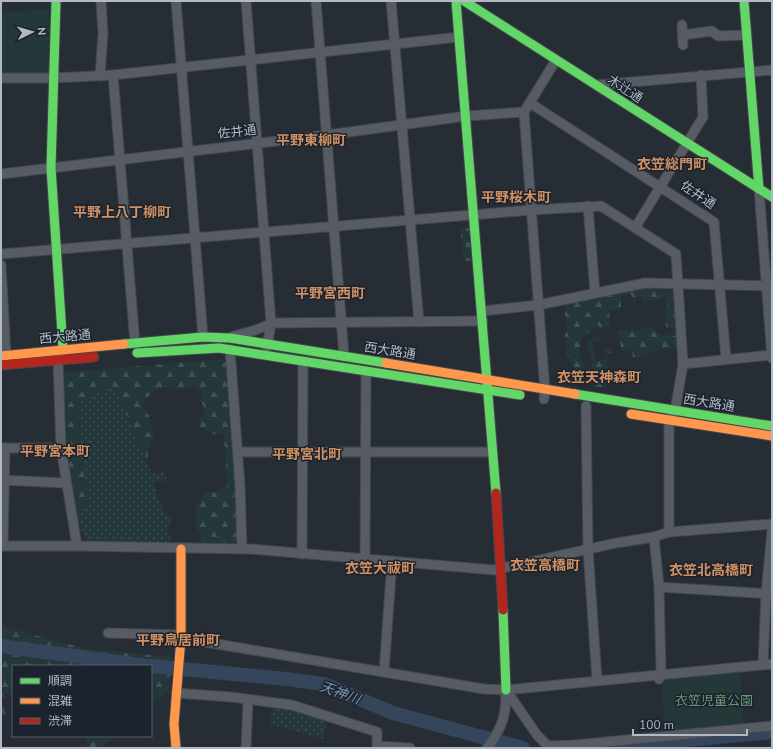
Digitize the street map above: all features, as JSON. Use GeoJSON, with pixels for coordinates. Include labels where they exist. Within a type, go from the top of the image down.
{"type":"FeatureCollection","features":[{"type":"Feature","properties":{"kind":"main road"},"geometry":{"type":"LineString","coordinates":[[56,1],[51,168],[63,349]]}},
{"type":"Feature","properties":{"kind":"main road"},"geometry":{"type":"LineString","coordinates":[[456,1],[488,380],[492,452],[502,570],[506,690]]}},
{"type":"Feature","properties":{"kind":"main road","name":"木辻通"},"geometry":{"type":"LineString","coordinates":[[464,1],[772,197]]}},
{"type":"Feature","properties":{"kind":"main road"},"geometry":{"type":"LineString","coordinates":[[744,1],[758,189]]}},
{"type":"Feature","properties":{"kind":"main road","name":"西大路通"},"geometry":{"type":"LineString","coordinates":[[4,355],[203,338],[230,338],[488,380],[541,397]]}},
{"type":"Feature","properties":{"kind":"main road","name":"西大路通"},"geometry":{"type":"LineString","coordinates":[[124,354],[219,348],[230,349],[488,391],[676,411],[772,426]]}},
{"type":"Feature","properties":{"kind":"main road","name":"西大路通"},"geometry":{"type":"LineString","coordinates":[[1,365],[102,356]]}},
{"type":"Feature","properties":{"kind":"main road","name":"西大路通"},"geometry":{"type":"LineString","coordinates":[[624,412],[772,436]]}},
{"type":"Feature","properties":{"kind":"main road"},"geometry":{"type":"LineString","coordinates":[[176,748],[174,724],[181,636],[181,549]]}},
{"type":"Feature","properties":{"kind":"street"},"geometry":{"type":"LineString","coordinates":[[100,76],[103,33],[101,1]]}},
{"type":"Feature","properties":{"kind":"street"},"geometry":{"type":"LineString","coordinates":[[176,1],[203,338]]}},
{"type":"Feature","properties":{"kind":"street"},"geometry":{"type":"LineString","coordinates":[[246,1],[271,323],[266,355]]}},
{"type":"Feature","properties":{"kind":"street"},"geometry":{"type":"LineString","coordinates":[[316,1],[344,356]]}},
{"type":"Feature","properties":{"kind":"street"},"geometry":{"type":"LineString","coordinates":[[391,1],[396,44],[419,322]]}},
{"type":"Feature","properties":{"kind":"street"},"geometry":{"type":"LineString","coordinates":[[682,25],[683,45]]}},
{"type":"Feature","properties":{"kind":"street"},"geometry":{"type":"LineString","coordinates":[[682,35],[712,31],[718,36],[747,35]]}},
{"type":"Feature","properties":{"kind":"street"},"geometry":{"type":"LineString","coordinates":[[1,78],[54,78],[113,75],[458,37]]}},
{"type":"Feature","properties":{"kind":"street"},"geometry":{"type":"LineString","coordinates":[[541,397],[538,305],[524,112],[556,60]]}},
{"type":"Feature","properties":{"kind":"street"},"geometry":{"type":"LineString","coordinates":[[595,85],[772,70]]}},
{"type":"Feature","properties":{"kind":"street"},"geometry":{"type":"LineString","coordinates":[[113,75],[135,344]]}},
{"type":"Feature","properties":{"kind":"street"},"geometry":{"type":"LineString","coordinates":[[635,228],[703,117],[701,75]]}},
{"type":"Feature","properties":{"kind":"street","name":"佐井通"},"geometry":{"type":"LineString","coordinates":[[530,103],[661,186],[714,222],[726,359]]}},
{"type":"Feature","properties":{"kind":"street","name":"佐井通"},"geometry":{"type":"LineString","coordinates":[[1,174],[257,142],[326,135],[466,116],[524,112]]}},
{"type":"Feature","properties":{"kind":"street"},"geometry":{"type":"LineString","coordinates":[[683,364],[772,356],[769,285],[758,189]]}},
{"type":"Feature","properties":{"kind":"street"},"geometry":{"type":"LineString","coordinates":[[588,206],[595,293]]}},
{"type":"Feature","properties":{"kind":"street"},"geometry":{"type":"LineString","coordinates":[[1,254],[531,210],[601,206],[676,254],[683,364],[676,411],[669,420],[669,532]]}},
{"type":"Feature","properties":{"kind":"street"},"geometry":{"type":"LineString","coordinates":[[1,265],[4,355]]}},
{"type":"Feature","properties":{"kind":"street"},"geometry":{"type":"LineString","coordinates":[[482,311],[538,305],[645,283],[769,285]]}},
{"type":"Feature","properties":{"kind":"street"},"geometry":{"type":"LineString","coordinates":[[230,338],[245,332],[261,329],[271,323],[483,322]]}},
{"type":"Feature","properties":{"kind":"street"},"geometry":{"type":"LineString","coordinates":[[63,349],[58,361],[62,448],[66,483],[77,546]]}},
{"type":"Feature","properties":{"kind":"street"},"geometry":{"type":"LineString","coordinates":[[230,349],[238,452],[242,549]]}},
{"type":"Feature","properties":{"kind":"street"},"geometry":{"type":"LineString","coordinates":[[302,554],[303,361]]}},
{"type":"Feature","properties":{"kind":"street"},"geometry":{"type":"LineString","coordinates":[[365,559],[366,371]]}},
{"type":"Feature","properties":{"kind":"street"},"geometry":{"type":"LineString","coordinates":[[586,406],[588,550],[597,680]]}},
{"type":"Feature","properties":{"kind":"street"},"geometry":{"type":"LineString","coordinates":[[62,448],[3,448],[2,546],[242,549],[502,570],[588,550],[654,537],[669,532],[772,524]]}},
{"type":"Feature","properties":{"kind":"street"},"geometry":{"type":"LineString","coordinates":[[238,452],[492,452]]}},
{"type":"Feature","properties":{"kind":"street"},"geometry":{"type":"LineString","coordinates":[[3,480],[66,483]]}},
{"type":"Feature","properties":{"kind":"street"},"geometry":{"type":"LineString","coordinates":[[108,633],[181,636],[484,689],[506,690],[597,680],[660,677],[768,664],[772,531]]}},
{"type":"Feature","properties":{"kind":"street"},"geometry":{"type":"LineString","coordinates":[[654,537],[659,587],[660,677]]}},
{"type":"Feature","properties":{"kind":"street"},"geometry":{"type":"LineString","coordinates":[[384,672],[392,562]]}},
{"type":"Feature","properties":{"kind":"street"},"geometry":{"type":"LineString","coordinates":[[659,587],[769,594]]}},
{"type":"Feature","properties":{"kind":"street"},"geometry":{"type":"LineString","coordinates":[[488,747],[505,718],[506,690]]}},
{"type":"Feature","properties":{"kind":"street"},"geometry":{"type":"LineString","coordinates":[[506,690],[543,743],[548,747],[574,745],[661,732],[772,726]]}},
{"type":"Feature","properties":{"kind":"street"},"geometry":{"type":"LineString","coordinates":[[176,694],[248,700],[292,706],[377,732],[377,746],[410,748]]}},
{"type":"Feature","properties":{"kind":"street"},"geometry":{"type":"LineString","coordinates":[[246,748],[248,700]]}},
{"type":"Feature","properties":{"kind":"green space"},"geometry":{"type":"Polygon","coordinates":[[[49,9],[48,74],[1,74],[1,13],[49,9]]]}},
{"type":"Feature","properties":{"kind":"green space"},"geometry":{"type":"Polygon","coordinates":[[[469,228],[471,261],[464,261],[460,229],[469,228]]]}},
{"type":"Feature","properties":{"kind":"green space"},"geometry":{"type":"Polygon","coordinates":[[[650,286],[671,287],[673,289],[677,330],[666,327],[666,314],[664,312],[667,306],[666,298],[655,299],[644,303],[642,297],[636,297],[635,306],[631,294],[621,296],[621,309],[609,311],[611,325],[601,329],[597,324],[595,328],[582,337],[579,353],[584,367],[580,373],[581,383],[578,384],[577,374],[566,351],[565,334],[568,330],[565,304],[650,286]]]}},
{"type":"Feature","properties":{"kind":"green space"},"geometry":{"type":"Polygon","coordinates":[[[644,327],[652,328],[658,334],[677,336],[678,348],[659,350],[633,358],[632,349],[626,352],[622,350],[617,331],[626,330],[630,332],[633,329],[640,330],[644,327]]]}},
{"type":"Feature","properties":{"kind":"green space"},"geometry":{"type":"Polygon","coordinates":[[[599,335],[602,339],[592,342],[596,361],[606,360],[604,349],[610,348],[611,353],[607,354],[607,387],[603,389],[594,386],[591,355],[587,346],[589,339],[599,335]]]}},
{"type":"Feature","properties":{"kind":"green space"},"geometry":{"type":"Polygon","coordinates":[[[221,359],[227,364],[238,540],[234,543],[201,542],[201,534],[195,526],[197,517],[194,508],[200,502],[204,493],[216,492],[227,486],[224,435],[213,434],[199,427],[200,418],[205,410],[201,401],[202,391],[192,387],[177,390],[164,387],[152,392],[142,405],[149,416],[154,436],[148,448],[148,463],[114,385],[80,402],[79,445],[90,505],[76,515],[73,479],[70,478],[65,440],[61,373],[221,359]]]}},
{"type":"Feature","properties":{"kind":"green space"},"geometry":{"type":"Polygon","coordinates":[[[114,385],[152,474],[163,472],[167,474],[165,481],[154,482],[162,506],[171,518],[168,531],[172,542],[87,543],[76,515],[90,505],[79,445],[80,402],[114,385]]]}},
{"type":"Feature","properties":{"kind":"green space"},"geometry":{"type":"Polygon","coordinates":[[[1,626],[88,649],[172,657],[169,694],[167,693],[152,703],[152,665],[12,665],[12,694],[4,695],[1,685],[1,626]]]}},
{"type":"Feature","properties":{"kind":"green space","name":"衣笠児童公園"},"geometry":{"type":"Polygon","coordinates":[[[740,671],[744,726],[668,732],[664,727],[662,679],[740,671]]]}},
{"type":"Feature","properties":{"kind":"green space"},"geometry":{"type":"Polygon","coordinates":[[[272,707],[295,710],[327,719],[323,739],[270,724],[272,707]]]}},
{"type":"Feature","properties":{"kind":"green space"},"geometry":{"type":"Polygon","coordinates":[[[86,737],[116,737],[98,748],[87,748],[86,737]]]}},
{"type":"Feature","properties":{"kind":"waterway","name":"天神川"},"geometry":{"type":"LineString","coordinates":[[1,646],[140,665]]}},
{"type":"Feature","properties":{"kind":"waterway","name":"天神川"},"geometry":{"type":"LineString","coordinates":[[152,666],[324,684],[393,713],[523,748]]}},
{"type":"Feature","properties":{"kind":"waterway"},"geometry":{"type":"LineString","coordinates":[[1,706],[5,714]]}},
{"type":"Feature","properties":{"kind":"waterway"},"geometry":{"type":"LineString","coordinates":[[1,716],[3,708]]}},
{"type":"Feature","properties":{"kind":"waterway","name":"天神川"},"geometry":{"type":"LineString","coordinates":[[603,748],[772,732]]}},
{"type":"Feature","properties":{"kind":"traffic: fast"},"geometry":{"type":"LineString","coordinates":[[56,1],[51,168],[63,349]]}},
{"type":"Feature","properties":{"kind":"traffic: fast"},"geometry":{"type":"LineString","coordinates":[[456,1],[496,493]]}},
{"type":"Feature","properties":{"kind":"traffic: fast"},"geometry":{"type":"LineString","coordinates":[[464,1],[772,197]]}},
{"type":"Feature","properties":{"kind":"traffic: fast"},"geometry":{"type":"LineString","coordinates":[[744,1],[759,189]]}},
{"type":"Feature","properties":{"kind":"traffic: fast"},"geometry":{"type":"LineString","coordinates":[[124,344],[203,337],[230,338],[386,363]]}},
{"type":"Feature","properties":{"kind":"traffic: fast"},"geometry":{"type":"LineString","coordinates":[[137,353],[219,348],[520,395]]}},
{"type":"Feature","properties":{"kind":"traffic: fast"},"geometry":{"type":"LineString","coordinates":[[575,394],[772,426]]}},
{"type":"Feature","properties":{"kind":"traffic: fast"},"geometry":{"type":"LineString","coordinates":[[503,610],[506,690]]}},
{"type":"Feature","properties":{"kind":"traffic: slow"},"geometry":{"type":"LineString","coordinates":[[1,356],[124,344]]}},
{"type":"Feature","properties":{"kind":"traffic: slow"},"geometry":{"type":"LineString","coordinates":[[386,363],[575,394]]}},
{"type":"Feature","properties":{"kind":"traffic: slow"},"geometry":{"type":"LineString","coordinates":[[631,414],[772,436]]}},
{"type":"Feature","properties":{"kind":"traffic: slow"},"geometry":{"type":"LineString","coordinates":[[176,748],[174,724],[181,638],[181,549]]}},
{"type":"Feature","properties":{"kind":"traffic: jam"},"geometry":{"type":"LineString","coordinates":[[1,365],[94,357]]}},
{"type":"Feature","properties":{"kind":"traffic: jam"},"geometry":{"type":"LineString","coordinates":[[496,493],[503,610]]}},
{"type":"Feature","properties":{"kind":"district","name":"平野東柳町"},"geometry":{"type":"Point","coordinates":[311,140]}},
{"type":"Feature","properties":{"kind":"district","name":"衣笠総門町"},"geometry":{"type":"Point","coordinates":[672,164]}},
{"type":"Feature","properties":{"kind":"district","name":"平野桜木町"},"geometry":{"type":"Point","coordinates":[516,197]}},
{"type":"Feature","properties":{"kind":"district","name":"平野上八丁柳町"},"geometry":{"type":"Point","coordinates":[122,212]}},
{"type":"Feature","properties":{"kind":"district","name":"平野宮西町"},"geometry":{"type":"Point","coordinates":[330,293]}},
{"type":"Feature","properties":{"kind":"district","name":"衣笠天神森町"},"geometry":{"type":"Point","coordinates":[599,377]}},
{"type":"Feature","properties":{"kind":"district","name":"平野宮本町"},"geometry":{"type":"Point","coordinates":[55,451]}},
{"type":"Feature","properties":{"kind":"district","name":"平野宮北町"},"geometry":{"type":"Point","coordinates":[307,454]}},
{"type":"Feature","properties":{"kind":"district","name":"衣笠高橋町"},"geometry":{"type":"Point","coordinates":[545,565]}},
{"type":"Feature","properties":{"kind":"district","name":"衣笠大祓町"},"geometry":{"type":"Point","coordinates":[380,568]}},
{"type":"Feature","properties":{"kind":"district","name":"衣笠北高橋町"},"geometry":{"type":"Point","coordinates":[711,570]}},
{"type":"Feature","properties":{"kind":"district","name":"平野鳥居前町"},"geometry":{"type":"Point","coordinates":[178,640]}}]}
